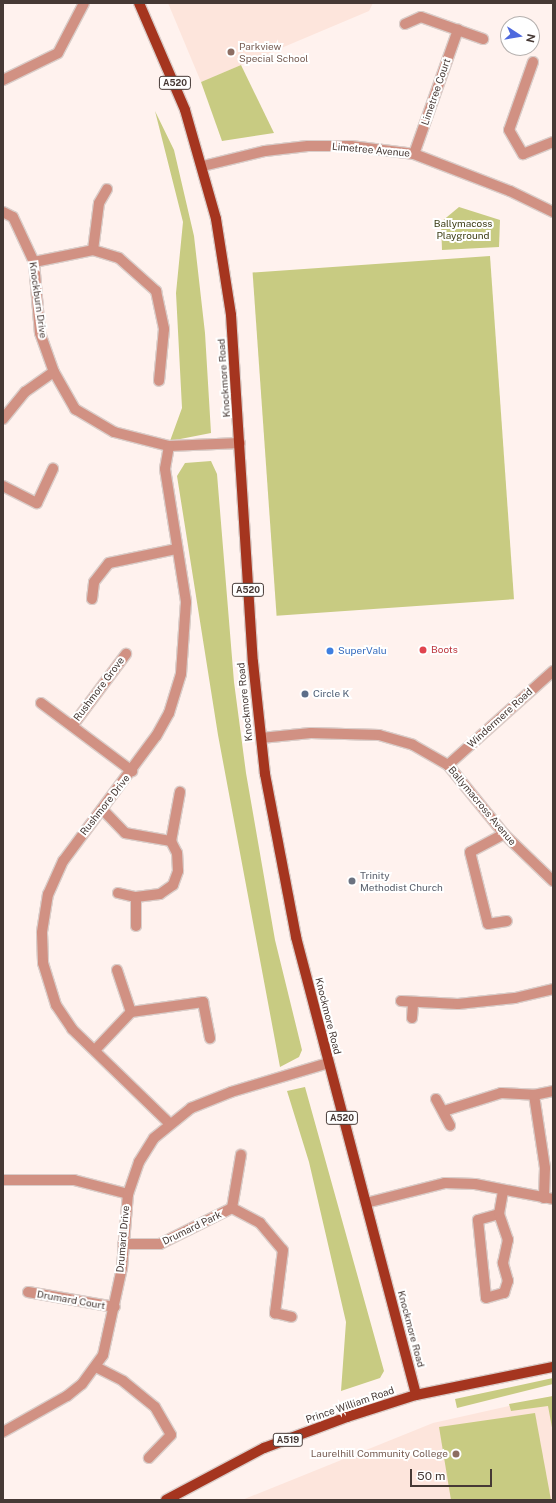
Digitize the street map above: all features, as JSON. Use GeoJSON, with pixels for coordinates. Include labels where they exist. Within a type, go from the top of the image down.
{"type":"FeatureCollection","features":[{"type":"Feature","properties":{"kind":"main road","name":"Knockmore Road"},"geometry":{"type":"LineString","coordinates":[[140,3],[167,63],[203,166],[216,219],[231,315],[261,738],[281,868],[328,1063],[416,1395]]}},
{"type":"Feature","properties":{"kind":"main road","name":"Prince William Road"},"geometry":{"type":"LineString","coordinates":[[166,1500],[264,1448],[416,1395],[553,1367]]}},
{"type":"Feature","properties":{"kind":"street"},"geometry":{"type":"LineString","coordinates":[[3,80],[58,53],[84,3]]}},
{"type":"Feature","properties":{"kind":"street"},"geometry":{"type":"LineString","coordinates":[[405,24],[421,17],[483,39]]}},
{"type":"Feature","properties":{"kind":"street","name":"Limetree Court"},"geometry":{"type":"LineString","coordinates":[[414,154],[458,30]]}},
{"type":"Feature","properties":{"kind":"street"},"geometry":{"type":"LineString","coordinates":[[533,62],[509,130],[523,154],[553,142]]}},
{"type":"Feature","properties":{"kind":"street","name":"Limetree Avenue"},"geometry":{"type":"LineString","coordinates":[[203,166],[265,151],[308,146],[351,146],[414,154],[510,191],[553,212]]}},
{"type":"Feature","properties":{"kind":"street"},"geometry":{"type":"LineString","coordinates":[[93,250],[100,203],[107,189]]}},
{"type":"Feature","properties":{"kind":"street","name":"Knockburn Drive"},"geometry":{"type":"LineString","coordinates":[[3,212],[13,217],[34,262],[40,333],[54,372],[75,409],[114,432],[169,446],[240,443]]}},
{"type":"Feature","properties":{"kind":"street"},"geometry":{"type":"LineString","coordinates":[[34,262],[93,250],[119,258],[156,290],[164,330],[160,381]]}},
{"type":"Feature","properties":{"kind":"street"},"geometry":{"type":"LineString","coordinates":[[3,419],[25,392],[54,372]]}},
{"type":"Feature","properties":{"kind":"street","name":"Rushmore Drive"},"geometry":{"type":"LineString","coordinates":[[169,446],[165,470],[176,549],[186,602],[183,665],[169,714],[132,771],[63,861],[48,894],[42,933],[43,963],[56,1005],[72,1029],[96,1049],[169,1123]]}},
{"type":"Feature","properties":{"kind":"street"},"geometry":{"type":"LineString","coordinates":[[3,486],[37,503],[53,468]]}},
{"type":"Feature","properties":{"kind":"street"},"geometry":{"type":"LineString","coordinates":[[92,599],[94,582],[109,563],[176,549]]}},
{"type":"Feature","properties":{"kind":"street","name":"Rushmore Grove"},"geometry":{"type":"LineString","coordinates":[[73,725],[126,654]]}},
{"type":"Feature","properties":{"kind":"street","name":"Windermere Road"},"geometry":{"type":"LineString","coordinates":[[448,765],[553,671]]}},
{"type":"Feature","properties":{"kind":"street","name":"Rushmore Grove"},"geometry":{"type":"LineString","coordinates":[[41,703],[73,725],[132,771]]}},
{"type":"Feature","properties":{"kind":"street","name":"Ballymacross Avenue"},"geometry":{"type":"LineString","coordinates":[[261,738],[311,733],[378,735],[413,745],[448,765],[504,834],[553,881]]}},
{"type":"Feature","properties":{"kind":"street"},"geometry":{"type":"LineString","coordinates":[[118,893],[136,897],[160,894],[173,885],[178,871],[177,853],[171,841],[180,792]]}},
{"type":"Feature","properties":{"kind":"street"},"geometry":{"type":"LineString","coordinates":[[102,809],[126,833],[171,841]]}},
{"type":"Feature","properties":{"kind":"street"},"geometry":{"type":"LineString","coordinates":[[504,834],[470,852],[488,924],[507,921]]}},
{"type":"Feature","properties":{"kind":"street"},"geometry":{"type":"LineString","coordinates":[[136,897],[136,926]]}},
{"type":"Feature","properties":{"kind":"street"},"geometry":{"type":"LineString","coordinates":[[117,970],[131,1012]]}},
{"type":"Feature","properties":{"kind":"street"},"geometry":{"type":"LineString","coordinates":[[401,1001],[458,1004],[515,998],[553,989]]}},
{"type":"Feature","properties":{"kind":"street"},"geometry":{"type":"LineString","coordinates":[[96,1049],[131,1012],[203,1002],[210,1038]]}},
{"type":"Feature","properties":{"kind":"street"},"geometry":{"type":"LineString","coordinates":[[412,1018],[413,1002]]}},
{"type":"Feature","properties":{"kind":"street","name":"Drumard Drive"},"geometry":{"type":"LineString","coordinates":[[3,1432],[67,1396],[96,1367],[103,1355],[115,1307],[128,1194],[139,1162],[169,1123],[191,1108],[231,1092],[328,1063]]}},
{"type":"Feature","properties":{"kind":"street"},"geometry":{"type":"LineString","coordinates":[[444,1112],[501,1093],[534,1094],[553,1091]]}},
{"type":"Feature","properties":{"kind":"street"},"geometry":{"type":"LineString","coordinates":[[366,1202],[445,1183],[549,1199],[534,1094]]}},
{"type":"Feature","properties":{"kind":"street"},"geometry":{"type":"LineString","coordinates":[[436,1099],[450,1125]]}},
{"type":"Feature","properties":{"kind":"street"},"geometry":{"type":"LineString","coordinates":[[232,1208],[241,1155]]}},
{"type":"Feature","properties":{"kind":"street"},"geometry":{"type":"LineString","coordinates":[[3,1180],[74,1180],[128,1194]]}},
{"type":"Feature","properties":{"kind":"street"},"geometry":{"type":"LineString","coordinates":[[499,1214],[478,1220],[486,1298],[504,1293],[508,1281],[503,1263],[508,1240],[499,1214],[504,1191]]}},
{"type":"Feature","properties":{"kind":"street","name":"Drumard Park"},"geometry":{"type":"LineString","coordinates":[[123,1244],[160,1244],[232,1208],[260,1223],[282,1250],[275,1313],[292,1317]]}},
{"type":"Feature","properties":{"kind":"street","name":"Drumard Court"},"geometry":{"type":"LineString","coordinates":[[28,1292],[115,1307]]}},
{"type":"Feature","properties":{"kind":"street"},"geometry":{"type":"LineString","coordinates":[[96,1367],[123,1381],[155,1407],[170,1434],[149,1458]]}},
{"type":"Feature","properties":{"kind":"shaded area","name":"Parkview Special School"},"geometry":{"type":"Polygon","coordinates":[[[168,3],[373,3],[369,11],[201,82],[168,3]]]}},
{"type":"Feature","properties":{"kind":"shaded area","name":"Laurelhill Community College"},"geometry":{"type":"Polygon","coordinates":[[[553,1396],[553,1500],[242,1500],[433,1423],[553,1396]]]}},
{"type":"Feature","properties":{"kind":"green space"},"geometry":{"type":"Polygon","coordinates":[[[241,65],[274,133],[222,141],[201,82],[241,65]]]}},
{"type":"Feature","properties":{"kind":"green space"},"geometry":{"type":"Polygon","coordinates":[[[155,111],[174,150],[194,236],[205,333],[211,433],[170,441],[182,408],[176,293],[183,222],[155,111]]]}},
{"type":"Feature","properties":{"kind":"green space","name":"Ballymacoss Playground"},"geometry":{"type":"Polygon","coordinates":[[[459,207],[500,220],[499,247],[442,250],[441,222],[459,207]]]}},
{"type":"Feature","properties":{"kind":"green space"},"geometry":{"type":"Polygon","coordinates":[[[490,256],[514,599],[277,616],[253,273],[490,256]]]}},
{"type":"Feature","properties":{"kind":"green space"},"geometry":{"type":"Polygon","coordinates":[[[211,461],[217,474],[234,682],[246,773],[275,940],[302,1050],[299,1057],[280,1067],[218,735],[177,476],[185,463],[211,461]]]}},
{"type":"Feature","properties":{"kind":"green space"},"geometry":{"type":"Polygon","coordinates":[[[305,1087],[384,1371],[380,1378],[341,1391],[346,1322],[309,1162],[287,1091],[305,1087]]]}},
{"type":"Feature","properties":{"kind":"green space"},"geometry":{"type":"Polygon","coordinates":[[[553,1378],[553,1384],[457,1408],[455,1399],[553,1378]]]}},
{"type":"Feature","properties":{"kind":"green space"},"geometry":{"type":"Polygon","coordinates":[[[553,1396],[553,1433],[548,1406],[511,1411],[509,1404],[553,1396]]]}},
{"type":"Feature","properties":{"kind":"green space"},"geometry":{"type":"Polygon","coordinates":[[[535,1413],[551,1500],[451,1500],[439,1427],[535,1413]]]}},
{"type":"Feature","properties":{"kind":"place","name":"Parkview Special School"},"geometry":{"type":"Point","coordinates":[231,52]}},
{"type":"Feature","properties":{"kind":"place","name":"Boots"},"geometry":{"type":"Point","coordinates":[423,650]}},
{"type":"Feature","properties":{"kind":"place","name":"SuperValu"},"geometry":{"type":"Point","coordinates":[330,651]}},
{"type":"Feature","properties":{"kind":"place","name":"Circle K"},"geometry":{"type":"Point","coordinates":[305,694]}},
{"type":"Feature","properties":{"kind":"place","name":"Trinity Methodist Church"},"geometry":{"type":"Point","coordinates":[352,881]}},
{"type":"Feature","properties":{"kind":"place","name":"Laurelhill Community College"},"geometry":{"type":"Point","coordinates":[456,1454]}}]}
